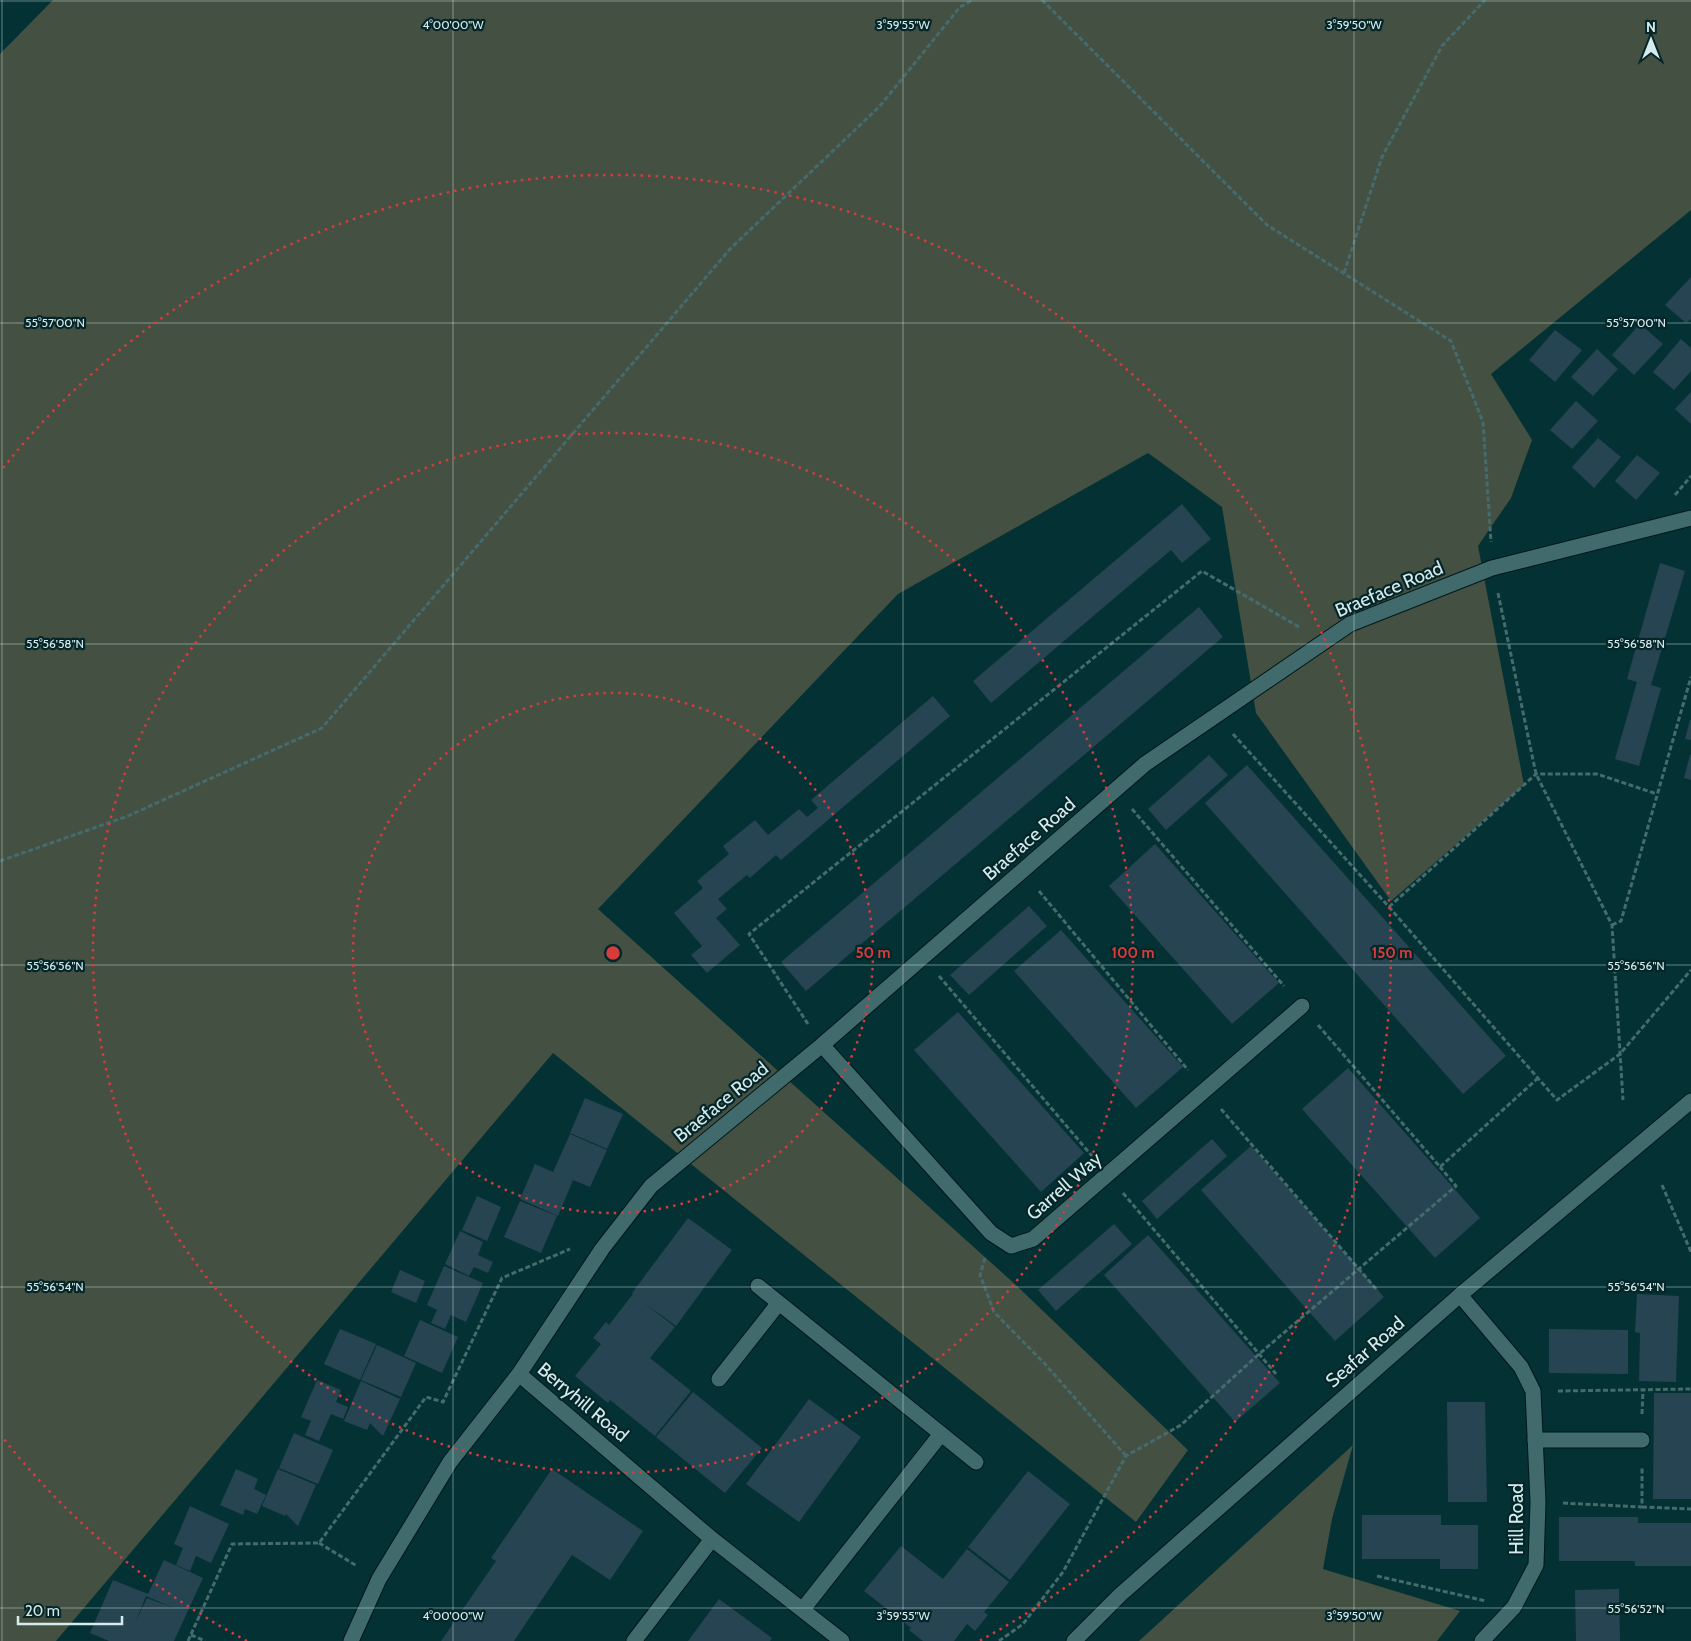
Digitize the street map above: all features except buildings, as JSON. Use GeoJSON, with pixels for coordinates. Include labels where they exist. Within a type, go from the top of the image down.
{"type":"FeatureCollection","features":[{"type":"Feature","properties":{"kind":"street","name":"Braeface Road"},"geometry":{"type":"LineString","coordinates":[[519,1374],[602,1249],[651,1186],[822,1045],[1144,764],[1350,624],[1492,568],[1691,518]]}},
{"type":"Feature","properties":{"kind":"street","name":"Garrell Way"},"geometry":{"type":"LineString","coordinates":[[822,1045],[991,1233],[1012,1246],[1033,1239],[1302,1006]]}},
{"type":"Feature","properties":{"kind":"street","name":"Seafar Road"},"geometry":{"type":"LineString","coordinates":[[1074,1641],[1120,1595],[1460,1294],[1691,1101]]}},
{"type":"Feature","properties":{"kind":"street"},"geometry":{"type":"LineString","coordinates":[[758,1286],[976,1462]]}},
{"type":"Feature","properties":{"kind":"street","name":"Hill Road"},"geometry":{"type":"LineString","coordinates":[[1460,1294],[1521,1367],[1533,1391],[1538,1502],[1536,1565],[1514,1607],[1482,1641]]}},
{"type":"Feature","properties":{"kind":"street"},"geometry":{"type":"LineString","coordinates":[[719,1379],[778,1304]]}},
{"type":"Feature","properties":{"kind":"street","name":"Berryhill Road"},"geometry":{"type":"LineString","coordinates":[[351,1641],[379,1578],[450,1462],[519,1374],[712,1539],[842,1641]]}},
{"type":"Feature","properties":{"kind":"street"},"geometry":{"type":"LineString","coordinates":[[803,1609],[941,1434]]}},
{"type":"Feature","properties":{"kind":"street"},"geometry":{"type":"LineString","coordinates":[[1535,1440],[1642,1440]]}},
{"type":"Feature","properties":{"kind":"street"},"geometry":{"type":"LineString","coordinates":[[634,1641],[712,1539]]}},
{"type":"Feature","properties":{"kind":"path"},"geometry":{"type":"LineString","coordinates":[[0,861],[128,816],[322,728],[730,249],[880,106],[960,7],[973,0]]}},
{"type":"Feature","properties":{"kind":"path"},"geometry":{"type":"LineString","coordinates":[[1042,0],[1267,225],[1451,341],[1483,422],[1492,568],[1536,774],[1612,926],[1623,1100]]}},
{"type":"Feature","properties":{"kind":"path"},"geometry":{"type":"LineString","coordinates":[[1344,273],[1382,157],[1442,46],[1485,0]]}},
{"type":"Feature","properties":{"kind":"path"},"geometry":{"type":"LineString","coordinates":[[822,1045],[749,934],[1202,572],[1324,641]]}},
{"type":"Feature","properties":{"kind":"path"},"geometry":{"type":"LineString","coordinates":[[1612,926],[1621,921],[1691,677]]}},
{"type":"Feature","properties":{"kind":"path"},"geometry":{"type":"LineString","coordinates":[[1216,716],[1389,907],[1557,1100],[1620,1054],[1691,970]]}},
{"type":"Feature","properties":{"kind":"path"},"geometry":{"type":"LineString","coordinates":[[1389,907],[1536,774],[1597,774],[1657,794]]}},
{"type":"Feature","properties":{"kind":"path"},"geometry":{"type":"LineString","coordinates":[[999,1641],[1023,1624],[1063,1572],[1126,1456],[1181,1425],[1259,1354],[1456,1186],[1440,1167]]}},
{"type":"Feature","properties":{"kind":"path"},"geometry":{"type":"LineString","coordinates":[[1662,1185],[1691,1252]]}},
{"type":"Feature","properties":{"kind":"path"},"geometry":{"type":"LineString","coordinates":[[991,1233],[980,1275],[994,1312],[1044,1364],[1126,1456]]}},
{"type":"Feature","properties":{"kind":"path"},"geometry":{"type":"LineString","coordinates":[[319,1543],[426,1397],[443,1402],[502,1278],[583,1244],[602,1249]]}},
{"type":"Feature","properties":{"kind":"path"},"geometry":{"type":"LineString","coordinates":[[1642,1507],[1643,1390]]}},
{"type":"Feature","properties":{"kind":"path"},"geometry":{"type":"LineString","coordinates":[[1533,1391],[1691,1390]]}},
{"type":"Feature","properties":{"kind":"path"},"geometry":{"type":"LineString","coordinates":[[1538,1502],[1691,1509]]}},
{"type":"Feature","properties":{"kind":"path"},"geometry":{"type":"LineString","coordinates":[[188,1641],[232,1544],[319,1543],[379,1578]]}},
{"type":"Feature","properties":{"kind":"path"},"geometry":{"type":"LineString","coordinates":[[1377,1576],[1514,1607]]}},
{"type":"Feature","properties":{"kind":"path"},"geometry":{"type":"LineString","coordinates":[[191,1635],[205,1641]]}},
{"type":"Feature","properties":{"kind":"green space"},"geometry":{"type":"Polygon","coordinates":[[[53,0],[1691,0],[1691,210],[1491,374],[1532,440],[1511,498],[1478,546],[1524,785],[1391,901],[1256,713],[1222,507],[1148,453],[898,594],[598,909],[1017,1286],[1188,1450],[1136,1522],[553,1053],[56,1641],[0,1641],[0,54],[53,0]]]}},
{"type":"Feature","properties":{"kind":"green space"},"geometry":{"type":"Polygon","coordinates":[[[1353,1445],[1332,1519],[1323,1569],[1460,1611],[1437,1641],[1139,1641],[1353,1445]]]}}]}
